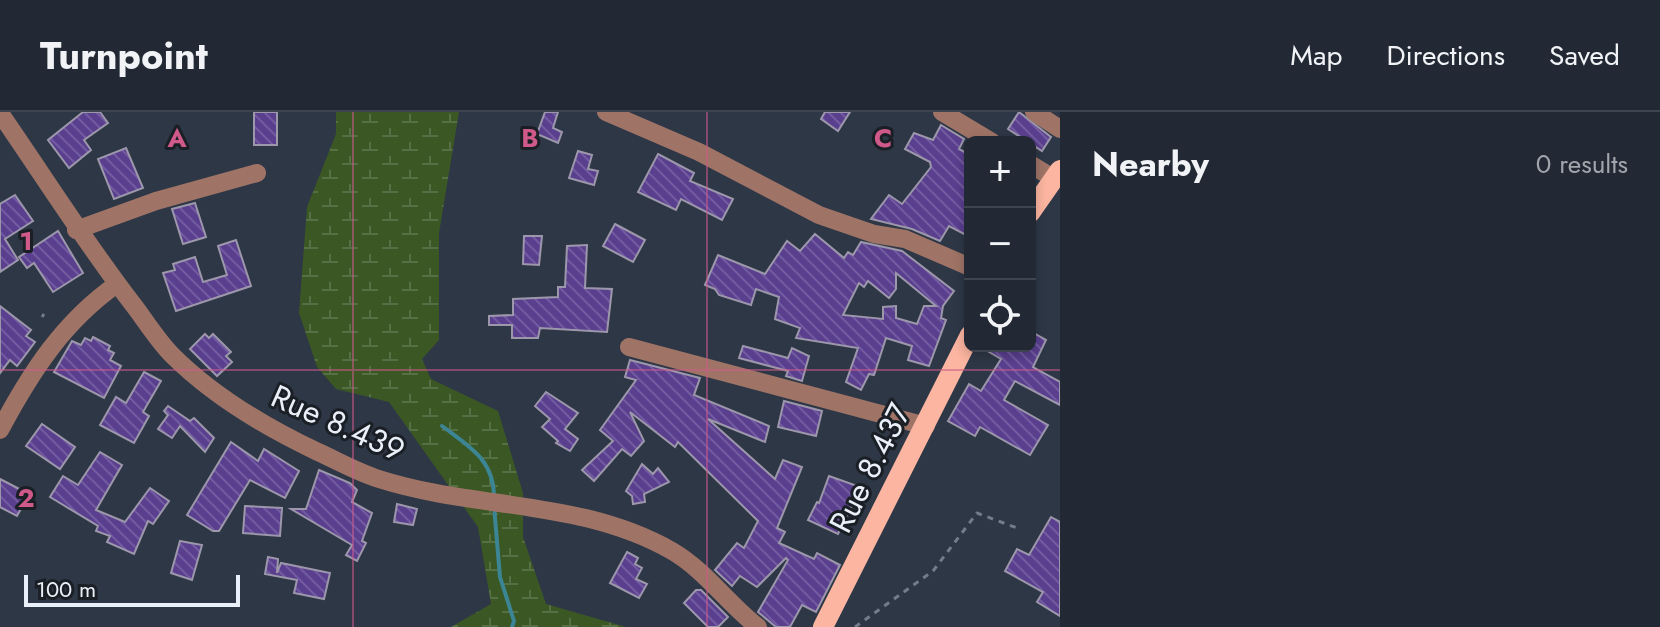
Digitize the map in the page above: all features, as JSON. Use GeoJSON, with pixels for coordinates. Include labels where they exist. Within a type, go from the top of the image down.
{"type":"FeatureCollection","features":[{"type":"Feature","properties":{"kind":"main road"},"geometry":{"type":"LineString","coordinates":[[1033,208],[1057,174]]}},
{"type":"Feature","properties":{"kind":"main road","name":"Rue 8.437"},"geometry":{"type":"LineString","coordinates":[[823,627],[964,347]]}},
{"type":"Feature","properties":{"kind":"street"},"geometry":{"type":"LineString","coordinates":[[606,112],[699,152],[819,215],[874,234],[905,239],[964,264]]}},
{"type":"Feature","properties":{"kind":"street"},"geometry":{"type":"LineString","coordinates":[[942,112],[982,136]]}},
{"type":"Feature","properties":{"kind":"street"},"geometry":{"type":"LineString","coordinates":[[1034,112],[1060,129]]}},
{"type":"Feature","properties":{"kind":"street","name":"Rue 8.439"},"geometry":{"type":"LineString","coordinates":[[0,113],[76,230],[171,353],[234,407],[283,435],[379,479],[425,491],[491,499],[597,519],[673,551],[698,570],[758,627]]}},
{"type":"Feature","properties":{"kind":"street"},"geometry":{"type":"LineString","coordinates":[[1036,166],[1057,174]]}},
{"type":"Feature","properties":{"kind":"street"},"geometry":{"type":"LineString","coordinates":[[76,230],[156,201],[257,173]]}},
{"type":"Feature","properties":{"kind":"street"},"geometry":{"type":"LineString","coordinates":[[0,430],[42,358],[68,324],[84,307],[117,284]]}},
{"type":"Feature","properties":{"kind":"street"},"geometry":{"type":"LineString","coordinates":[[629,347],[926,426]]}},
{"type":"Feature","properties":{"kind":"path"},"geometry":{"type":"LineString","coordinates":[[855,627],[933,571],[977,513],[1017,528]]}},
{"type":"Feature","properties":{"kind":"green space"},"geometry":{"type":"Polygon","coordinates":[[[336,112],[459,112],[439,233],[439,340],[422,359],[431,379],[498,411],[523,493],[523,537],[546,604],[626,627],[451,627],[491,604],[478,527],[389,402],[336,389],[317,367],[299,313],[307,207],[336,134],[336,112]]]}},
{"type":"Feature","properties":{"kind":"building"},"geometry":{"type":"Polygon","coordinates":[[[83,112],[100,112],[108,123],[84,140],[91,150],[69,168],[48,140],[83,112]]]}},
{"type":"Feature","properties":{"kind":"building"},"geometry":{"type":"Polygon","coordinates":[[[254,112],[277,112],[277,145],[254,145],[254,112]]]}},
{"type":"Feature","properties":{"kind":"building"},"geometry":{"type":"Polygon","coordinates":[[[545,112],[558,112],[553,128],[562,132],[558,143],[537,134],[545,112]]]}},
{"type":"Feature","properties":{"kind":"building"},"geometry":{"type":"Polygon","coordinates":[[[825,112],[850,112],[838,131],[821,119],[825,112]]]}},
{"type":"Feature","properties":{"kind":"building"},"geometry":{"type":"Polygon","coordinates":[[[1019,112],[1051,137],[1042,151],[1036,147],[1036,136],[1019,136],[1008,129],[1019,112]]]}},
{"type":"Feature","properties":{"kind":"building"},"geometry":{"type":"Polygon","coordinates":[[[941,125],[964,139],[959,149],[964,152],[964,234],[949,226],[940,241],[912,229],[871,219],[889,195],[902,204],[931,167],[930,162],[905,149],[914,133],[933,140],[941,125]]]}},
{"type":"Feature","properties":{"kind":"building"},"geometry":{"type":"Polygon","coordinates":[[[126,148],[143,188],[114,199],[98,159],[126,148]]]}},
{"type":"Feature","properties":{"kind":"building"},"geometry":{"type":"Polygon","coordinates":[[[578,151],[592,155],[588,169],[598,171],[594,185],[569,178],[578,151]]]}},
{"type":"Feature","properties":{"kind":"building"},"geometry":{"type":"Polygon","coordinates":[[[658,154],[694,173],[690,181],[733,199],[722,220],[681,199],[676,210],[638,192],[658,154]]]}},
{"type":"Feature","properties":{"kind":"building"},"geometry":{"type":"Polygon","coordinates":[[[15,195],[33,221],[5,239],[18,260],[0,272],[0,204],[15,195]]]}},
{"type":"Feature","properties":{"kind":"building"},"geometry":{"type":"Polygon","coordinates":[[[195,203],[206,237],[183,244],[172,209],[195,203]]]}},
{"type":"Feature","properties":{"kind":"building"},"geometry":{"type":"Polygon","coordinates":[[[615,224],[645,240],[633,262],[603,246],[615,224]]]}},
{"type":"Feature","properties":{"kind":"building"},"geometry":{"type":"Polygon","coordinates":[[[58,231],[83,273],[53,292],[34,263],[27,268],[19,257],[58,231]]]}},
{"type":"Feature","properties":{"kind":"building"},"geometry":{"type":"Polygon","coordinates":[[[815,234],[844,258],[848,252],[853,255],[861,242],[902,251],[954,291],[943,306],[941,318],[946,320],[929,366],[908,360],[912,346],[886,338],[874,375],[869,374],[861,390],[846,382],[858,348],[796,338],[800,328],[775,319],[779,297],[756,289],[751,305],[719,295],[715,289],[705,285],[718,255],[765,274],[787,241],[800,251],[815,234]],[[896,273],[896,289],[889,298],[868,281],[864,287],[859,283],[843,315],[883,319],[883,307],[896,306],[896,318],[917,324],[924,306],[936,306],[896,273]]]}},
{"type":"Feature","properties":{"kind":"building"},"geometry":{"type":"Polygon","coordinates":[[[524,236],[542,236],[539,265],[523,264],[524,236]]]}},
{"type":"Feature","properties":{"kind":"building"},"geometry":{"type":"Polygon","coordinates":[[[236,240],[251,286],[176,311],[163,273],[175,270],[173,264],[195,257],[203,282],[227,275],[218,246],[236,240]]]}},
{"type":"Feature","properties":{"kind":"building"},"geometry":{"type":"Polygon","coordinates":[[[587,245],[585,288],[612,289],[607,332],[540,328],[538,338],[512,338],[512,325],[489,325],[489,316],[513,315],[513,299],[558,297],[558,287],[565,287],[567,246],[587,245]]]}},
{"type":"Feature","properties":{"kind":"building"},"geometry":{"type":"Polygon","coordinates":[[[0,306],[31,330],[26,336],[35,342],[17,366],[10,360],[0,373],[0,306]]]}},
{"type":"Feature","properties":{"kind":"building"},"geometry":{"type":"Polygon","coordinates":[[[205,334],[209,338],[213,334],[231,352],[226,356],[232,362],[217,376],[190,349],[205,334]]]}},
{"type":"Feature","properties":{"kind":"building"},"geometry":{"type":"Polygon","coordinates":[[[1036,334],[1046,340],[1033,367],[1060,382],[1060,405],[1015,381],[1004,400],[1048,425],[1030,455],[980,427],[975,436],[948,421],[969,384],[981,391],[1001,359],[989,352],[1036,352],[1036,334]]]}},
{"type":"Feature","properties":{"kind":"building"},"geometry":{"type":"Polygon","coordinates":[[[93,337],[110,346],[108,350],[114,353],[110,360],[121,366],[104,398],[54,372],[72,341],[81,345],[85,338],[91,341],[93,337]]]}},
{"type":"Feature","properties":{"kind":"building"},"geometry":{"type":"Polygon","coordinates":[[[743,346],[788,358],[792,348],[809,356],[802,381],[786,376],[788,371],[739,358],[743,346]]]}},
{"type":"Feature","properties":{"kind":"building"},"geometry":{"type":"Polygon","coordinates":[[[630,360],[700,378],[694,395],[769,426],[765,442],[708,419],[775,479],[783,460],[802,467],[777,528],[785,532],[779,543],[814,559],[817,553],[840,565],[816,612],[802,605],[790,627],[776,627],[758,612],[788,560],[786,558],[757,587],[740,576],[732,586],[715,570],[737,543],[744,548],[758,521],[678,442],[675,447],[630,412],[644,441],[631,456],[622,449],[594,481],[582,470],[613,441],[600,430],[636,380],[625,377],[630,360]]]}},
{"type":"Feature","properties":{"kind":"building"},"geometry":{"type":"Polygon","coordinates":[[[144,372],[161,381],[143,412],[149,416],[134,443],[100,425],[116,397],[126,403],[144,372]]]}},
{"type":"Feature","properties":{"kind":"building"},"geometry":{"type":"Polygon","coordinates":[[[546,392],[578,413],[565,429],[578,439],[570,451],[556,443],[558,441],[542,427],[550,419],[535,406],[546,392]]]}},
{"type":"Feature","properties":{"kind":"building"},"geometry":{"type":"Polygon","coordinates":[[[784,401],[822,411],[816,436],[778,427],[784,401]]]}},
{"type":"Feature","properties":{"kind":"building"},"geometry":{"type":"Polygon","coordinates":[[[168,406],[190,421],[194,418],[214,438],[205,452],[180,426],[172,438],[158,429],[168,415],[164,411],[168,406]]]}},
{"type":"Feature","properties":{"kind":"building"},"geometry":{"type":"Polygon","coordinates":[[[42,424],[75,447],[60,469],[26,446],[42,424]]]}},
{"type":"Feature","properties":{"kind":"building"},"geometry":{"type":"Polygon","coordinates":[[[231,442],[258,461],[264,449],[299,471],[285,498],[250,480],[219,531],[213,531],[187,515],[231,442]]]}},
{"type":"Feature","properties":{"kind":"building"},"geometry":{"type":"Polygon","coordinates":[[[100,452],[122,465],[96,510],[125,522],[150,488],[169,501],[153,524],[148,521],[134,554],[107,542],[110,536],[96,531],[98,526],[50,497],[63,476],[78,485],[100,452]]]}},
{"type":"Feature","properties":{"kind":"building"},"geometry":{"type":"Polygon","coordinates":[[[642,464],[653,474],[658,468],[669,482],[644,494],[645,502],[633,504],[632,496],[626,491],[642,464]]]}},
{"type":"Feature","properties":{"kind":"building"},"geometry":{"type":"Polygon","coordinates":[[[319,470],[350,483],[357,490],[352,502],[372,513],[362,541],[366,543],[357,561],[346,555],[352,545],[291,509],[306,509],[319,470]]]}},
{"type":"Feature","properties":{"kind":"building"},"geometry":{"type":"Polygon","coordinates":[[[829,476],[863,488],[857,506],[853,504],[838,534],[808,520],[819,503],[829,476]]]}},
{"type":"Feature","properties":{"kind":"building"},"geometry":{"type":"Polygon","coordinates":[[[0,479],[29,494],[17,516],[0,507],[0,479]]]}},
{"type":"Feature","properties":{"kind":"building"},"geometry":{"type":"Polygon","coordinates":[[[397,504],[417,509],[413,525],[394,522],[397,504]]]}},
{"type":"Feature","properties":{"kind":"building"},"geometry":{"type":"Polygon","coordinates":[[[245,506],[282,508],[280,536],[243,533],[245,506]]]}},
{"type":"Feature","properties":{"kind":"building"},"geometry":{"type":"Polygon","coordinates":[[[1051,517],[1060,522],[1060,616],[1037,602],[1043,592],[1005,571],[1017,549],[1029,555],[1051,517]]]}},
{"type":"Feature","properties":{"kind":"building"},"geometry":{"type":"Polygon","coordinates":[[[180,541],[202,545],[192,580],[171,573],[180,541]]]}},
{"type":"Feature","properties":{"kind":"building"},"geometry":{"type":"Polygon","coordinates":[[[627,552],[638,558],[635,564],[642,568],[636,579],[647,584],[639,598],[610,583],[627,552]]]}},
{"type":"Feature","properties":{"kind":"building"},"geometry":{"type":"Polygon","coordinates":[[[268,557],[278,559],[277,573],[281,563],[330,573],[324,599],[294,593],[297,580],[265,574],[268,557]]]}},
{"type":"Feature","properties":{"kind":"building"},"geometry":{"type":"Polygon","coordinates":[[[696,590],[701,590],[728,617],[718,627],[708,627],[684,603],[696,590]]]}},
{"type":"Feature","properties":{"kind":"waterway"},"geometry":{"type":"LineString","coordinates":[[442,426],[471,448],[485,464],[490,473],[494,497]]}},
{"type":"Feature","properties":{"kind":"waterway"},"geometry":{"type":"LineString","coordinates":[[494,506],[500,577],[514,621],[512,627]]}}]}
